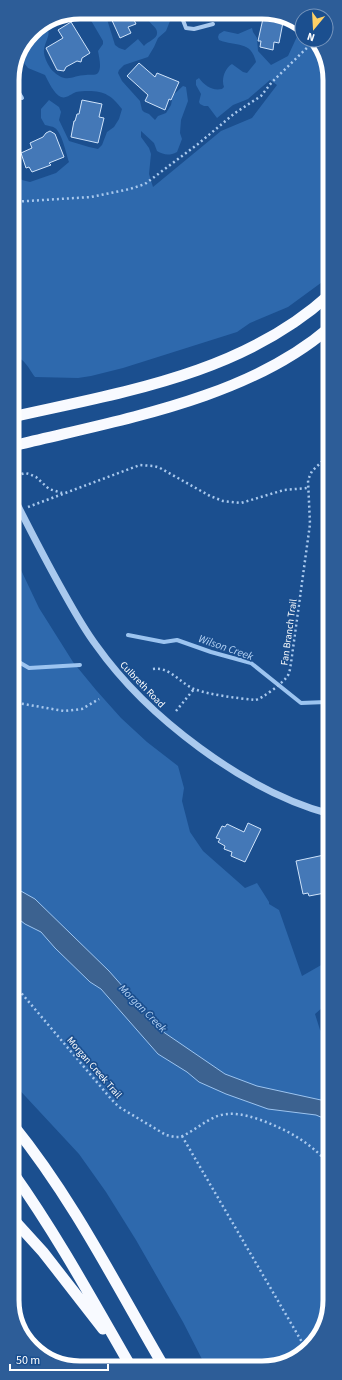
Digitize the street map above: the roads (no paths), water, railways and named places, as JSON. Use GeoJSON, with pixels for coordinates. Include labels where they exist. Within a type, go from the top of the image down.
{"type":"FeatureCollection","features":[{"type":"Feature","properties":{"kind":"highway"},"geometry":{"type":"LineString","coordinates":[[19,415],[151,385],[206,368],[251,348],[287,327],[323,301]]}},
{"type":"Feature","properties":{"kind":"highway"},"geometry":{"type":"LineString","coordinates":[[19,444],[156,410],[215,391],[259,373],[292,354],[323,333]]}},
{"type":"Feature","properties":{"kind":"highway"},"geometry":{"type":"LineString","coordinates":[[19,1134],[52,1176],[161,1361]]}},
{"type":"Feature","properties":{"kind":"highway"},"geometry":{"type":"LineString","coordinates":[[19,1181],[38,1208],[69,1258],[128,1361]]}},
{"type":"Feature","properties":{"kind":"highway"},"geometry":{"type":"LineString","coordinates":[[19,1225],[44,1252],[128,1361]]}},
{"type":"Feature","properties":{"kind":"street"},"geometry":{"type":"LineString","coordinates":[[182,19],[186,28],[194,29],[213,24]]}},
{"type":"Feature","properties":{"kind":"street"},"geometry":{"type":"LineString","coordinates":[[19,93],[22,98]]}},
{"type":"Feature","properties":{"kind":"street","name":"Culbreth Road"},"geometry":{"type":"LineString","coordinates":[[19,507],[42,554],[88,634],[111,666],[132,688],[160,716],[208,754],[226,766],[256,785],[299,804],[323,812]]}},
{"type":"Feature","properties":{"kind":"waterway","name":"Wilson Creek"},"geometry":{"type":"LineString","coordinates":[[128,635],[164,642],[177,640],[211,652],[251,663],[301,703],[323,702]]}},
{"type":"Feature","properties":{"kind":"waterway","name":"Wilson Creek"},"geometry":{"type":"LineString","coordinates":[[19,662],[29,668],[80,665]]}},
{"type":"Feature","properties":{"kind":"water label","name":"Morgan Creek"},"geometry":{"type":"Point","coordinates":[143,1008]}}]}
